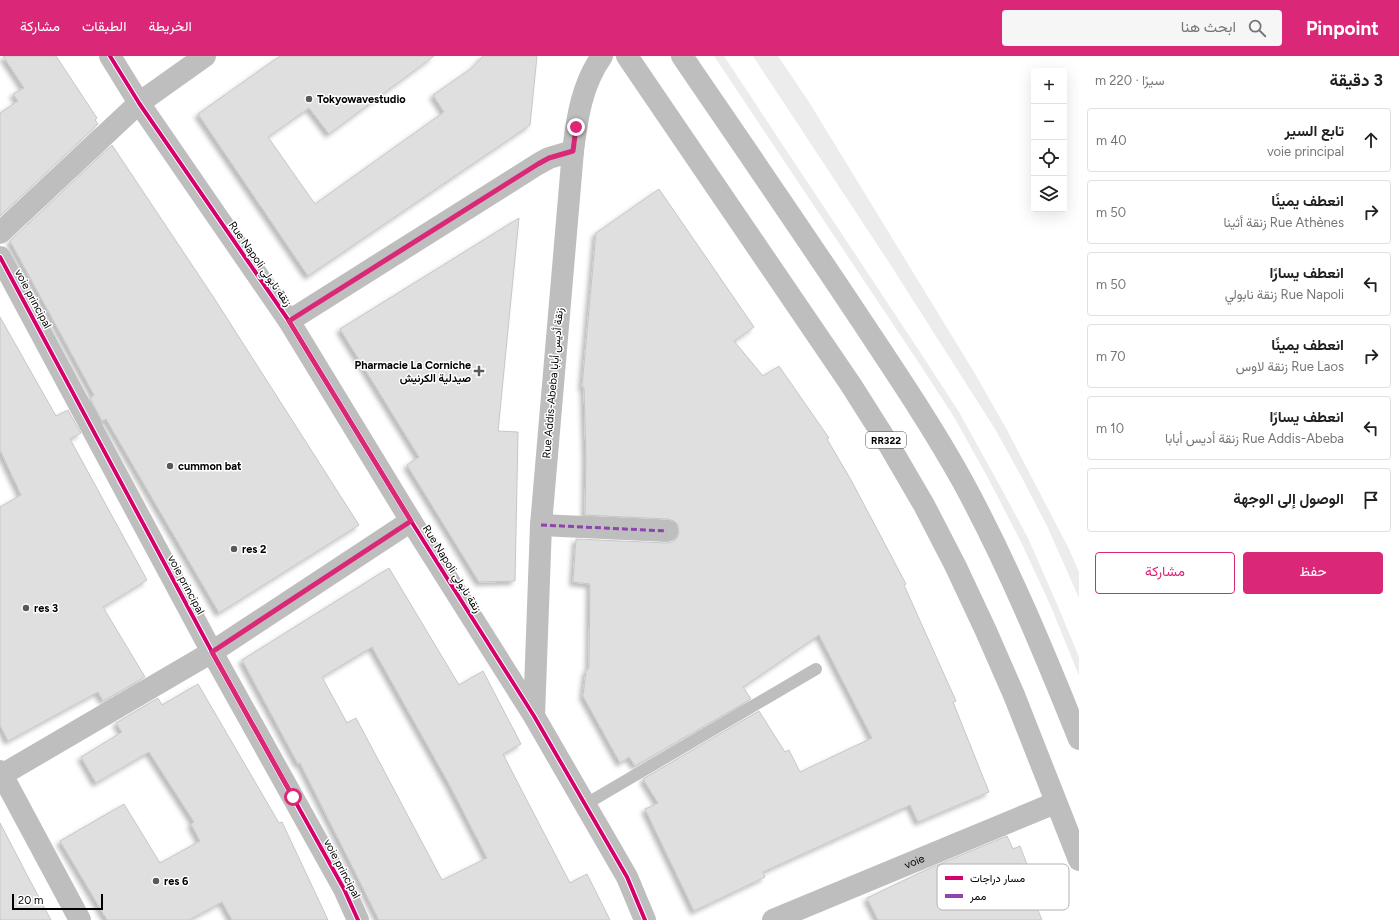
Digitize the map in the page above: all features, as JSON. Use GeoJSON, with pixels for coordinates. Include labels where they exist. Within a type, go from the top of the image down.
{"type":"FeatureCollection","features":[{"type":"Feature","properties":{"kind":"street","name":"Rue Napoli زنقة نابولي"},"geometry":{"type":"LineString","coordinates":[[110,56],[139,103],[289,321],[411,521],[534,716],[627,877],[645,920]]}},
{"type":"Feature","properties":{"kind":"street"},"geometry":{"type":"LineString","coordinates":[[0,233],[139,103],[205,56]]}},
{"type":"Feature","properties":{"kind":"street","name":"Rue Addis-Abeba زنقة أديس أبابا"},"geometry":{"type":"LineString","coordinates":[[534,716],[541,525],[573,151],[580,104],[588,82],[602,56]]}},
{"type":"Feature","properties":{"kind":"street","name":"RR322"},"geometry":{"type":"LineString","coordinates":[[627,56],[851,385],[920,498],[956,567],[986,631],[1014,695],[1055,803],[1079,860]]}},
{"type":"Feature","properties":{"kind":"street"},"geometry":{"type":"LineString","coordinates":[[682,56],[894,370],[929,424],[962,480],[1020,595],[1079,739]]}},
{"type":"Feature","properties":{"kind":"street"},"geometry":{"type":"LineString","coordinates":[[289,321],[538,164],[549,158],[573,151]]}},
{"type":"Feature","properties":{"kind":"street","name":"voie principal"},"geometry":{"type":"LineString","coordinates":[[0,257],[212,652],[344,889],[358,920]]}},
{"type":"Feature","properties":{"kind":"street"},"geometry":{"type":"LineString","coordinates":[[80,920],[1,774],[212,652],[411,521]]}},
{"type":"Feature","properties":{"kind":"street"},"geometry":{"type":"LineString","coordinates":[[541,525],[667,531]]}},
{"type":"Feature","properties":{"kind":"street","name":"voie"},"geometry":{"type":"LineString","coordinates":[[773,920],[1055,803]]}},
{"type":"Feature","properties":{"kind":"lane"},"geometry":{"type":"LineString","coordinates":[[586,804],[816,669]]}},
{"type":"Feature","properties":{"kind":"shaded area"},"geometry":{"type":"Polygon","coordinates":[[[714,56],[724,56],[959,412],[1028,538],[1079,657],[1079,676],[1052,609],[1022,544],[954,417],[714,56]]]}},
{"type":"Feature","properties":{"kind":"shaded area"},"geometry":{"type":"Polygon","coordinates":[[[753,56],[778,56],[809,102],[974,372],[1007,430],[1069,549],[1079,572],[1079,598],[1047,526],[995,429],[888,261],[753,56]]]}},
{"type":"Feature","properties":{"kind":"building"},"geometry":{"type":"Polygon","coordinates":[[[3,56],[56,56],[97,118],[95,120],[98,124],[0,216],[0,113],[18,101],[13,94],[24,88],[3,56]]]}},
{"type":"Feature","properties":{"kind":"building"},"geometry":{"type":"Polygon","coordinates":[[[280,56],[434,56],[329,134],[309,108],[268,137],[315,204],[444,112],[433,95],[472,68],[483,56],[537,56],[530,125],[308,276],[198,114],[280,56]]]}},
{"type":"Feature","properties":{"kind":"building"},"geometry":{"type":"Polygon","coordinates":[[[112,145],[214,298],[359,525],[219,613],[106,419],[102,421],[90,398],[94,395],[10,241],[112,145]]]}},
{"type":"Feature","properties":{"kind":"building"},"geometry":{"type":"Polygon","coordinates":[[[659,189],[754,327],[734,341],[763,376],[779,366],[829,438],[827,439],[851,480],[906,584],[904,585],[956,701],[953,702],[989,792],[918,822],[910,805],[763,872],[765,877],[694,911],[645,809],[658,803],[643,779],[759,711],[785,752],[789,750],[800,772],[872,738],[819,635],[743,687],[751,699],[635,766],[629,757],[620,763],[583,696],[586,672],[589,667],[590,584],[573,582],[576,539],[666,543],[673,542],[677,538],[679,532],[678,525],[674,521],[668,519],[585,515],[586,458],[584,387],[582,387],[596,233],[659,189]]]}},
{"type":"Feature","properties":{"kind":"building"},"geometry":{"type":"Polygon","coordinates":[[[519,218],[498,431],[518,432],[515,581],[479,582],[407,465],[419,457],[340,329],[519,218]]]}},
{"type":"Feature","properties":{"kind":"building"},"geometry":{"type":"Polygon","coordinates":[[[0,317],[56,416],[68,410],[81,433],[70,439],[147,580],[103,607],[145,677],[103,701],[98,692],[8,741],[0,725],[0,507],[21,495],[0,450],[0,317]]]}},
{"type":"Feature","properties":{"kind":"building"},"geometry":{"type":"Polygon","coordinates":[[[389,568],[459,685],[483,671],[521,744],[503,754],[570,883],[587,874],[610,920],[379,920],[300,763],[298,764],[242,660],[389,568]],[[372,647],[322,677],[347,723],[356,718],[442,880],[487,858],[449,784],[372,647]]]}},
{"type":"Feature","properties":{"kind":"building"},"geometry":{"type":"Polygon","coordinates":[[[198,684],[279,823],[282,822],[328,920],[232,920],[222,902],[189,920],[107,920],[60,841],[124,804],[160,863],[200,841],[191,824],[194,822],[149,752],[96,783],[81,757],[122,732],[116,723],[158,698],[162,705],[198,684]]]}},
{"type":"Feature","properties":{"kind":"building"},"geometry":{"type":"Polygon","coordinates":[[[0,823],[26,873],[51,920],[0,920],[0,823]]]}},
{"type":"Feature","properties":{"kind":"building"},"geometry":{"type":"Polygon","coordinates":[[[1007,836],[1013,849],[1020,846],[1027,864],[940,864],[1007,836]]]}},
{"type":"Feature","properties":{"kind":"building"},"geometry":{"type":"Polygon","coordinates":[[[937,865],[937,910],[1038,910],[1042,920],[878,920],[867,898],[937,865]]]}},
{"type":"Feature","properties":{"kind":"marked path"},"geometry":{"type":"LineString","coordinates":[[212,652],[411,521]]}},
{"type":"Feature","properties":{"kind":"marked path"},"geometry":{"type":"LineString","coordinates":[[541,525],[667,531]]}},
{"type":"Feature","properties":{"kind":"cycle path"},"geometry":{"type":"LineString","coordinates":[[110,56],[139,103],[289,321],[411,521],[534,716],[627,877],[645,920]]}},
{"type":"Feature","properties":{"kind":"cycle path"},"geometry":{"type":"LineString","coordinates":[[0,257],[212,652],[344,889],[358,920]]}},
{"type":"Feature","properties":{"kind":"place","name":"Tokyowavestudio"},"geometry":{"type":"Point","coordinates":[309,99]}},
{"type":"Feature","properties":{"kind":"place","name":"Pharmacie La Corniche صيدلية الكرنيش"},"geometry":{"type":"Point","coordinates":[479,371]}},
{"type":"Feature","properties":{"kind":"place","name":"cummon bat"},"geometry":{"type":"Point","coordinates":[170,466]}},
{"type":"Feature","properties":{"kind":"place","name":"res 2"},"geometry":{"type":"Point","coordinates":[234,549]}},
{"type":"Feature","properties":{"kind":"place","name":"res 3"},"geometry":{"type":"Point","coordinates":[26,608]}},
{"type":"Feature","properties":{"kind":"place","name":"res 6"},"geometry":{"type":"Point","coordinates":[156,881]}},
{"type":"Feature","properties":{"kind":"route"},"geometry":{"type":"LineString","coordinates":[[293,797],[212,652],[411,521],[289,321],[538,164],[549,158],[573,151],[576,127]]}}]}
